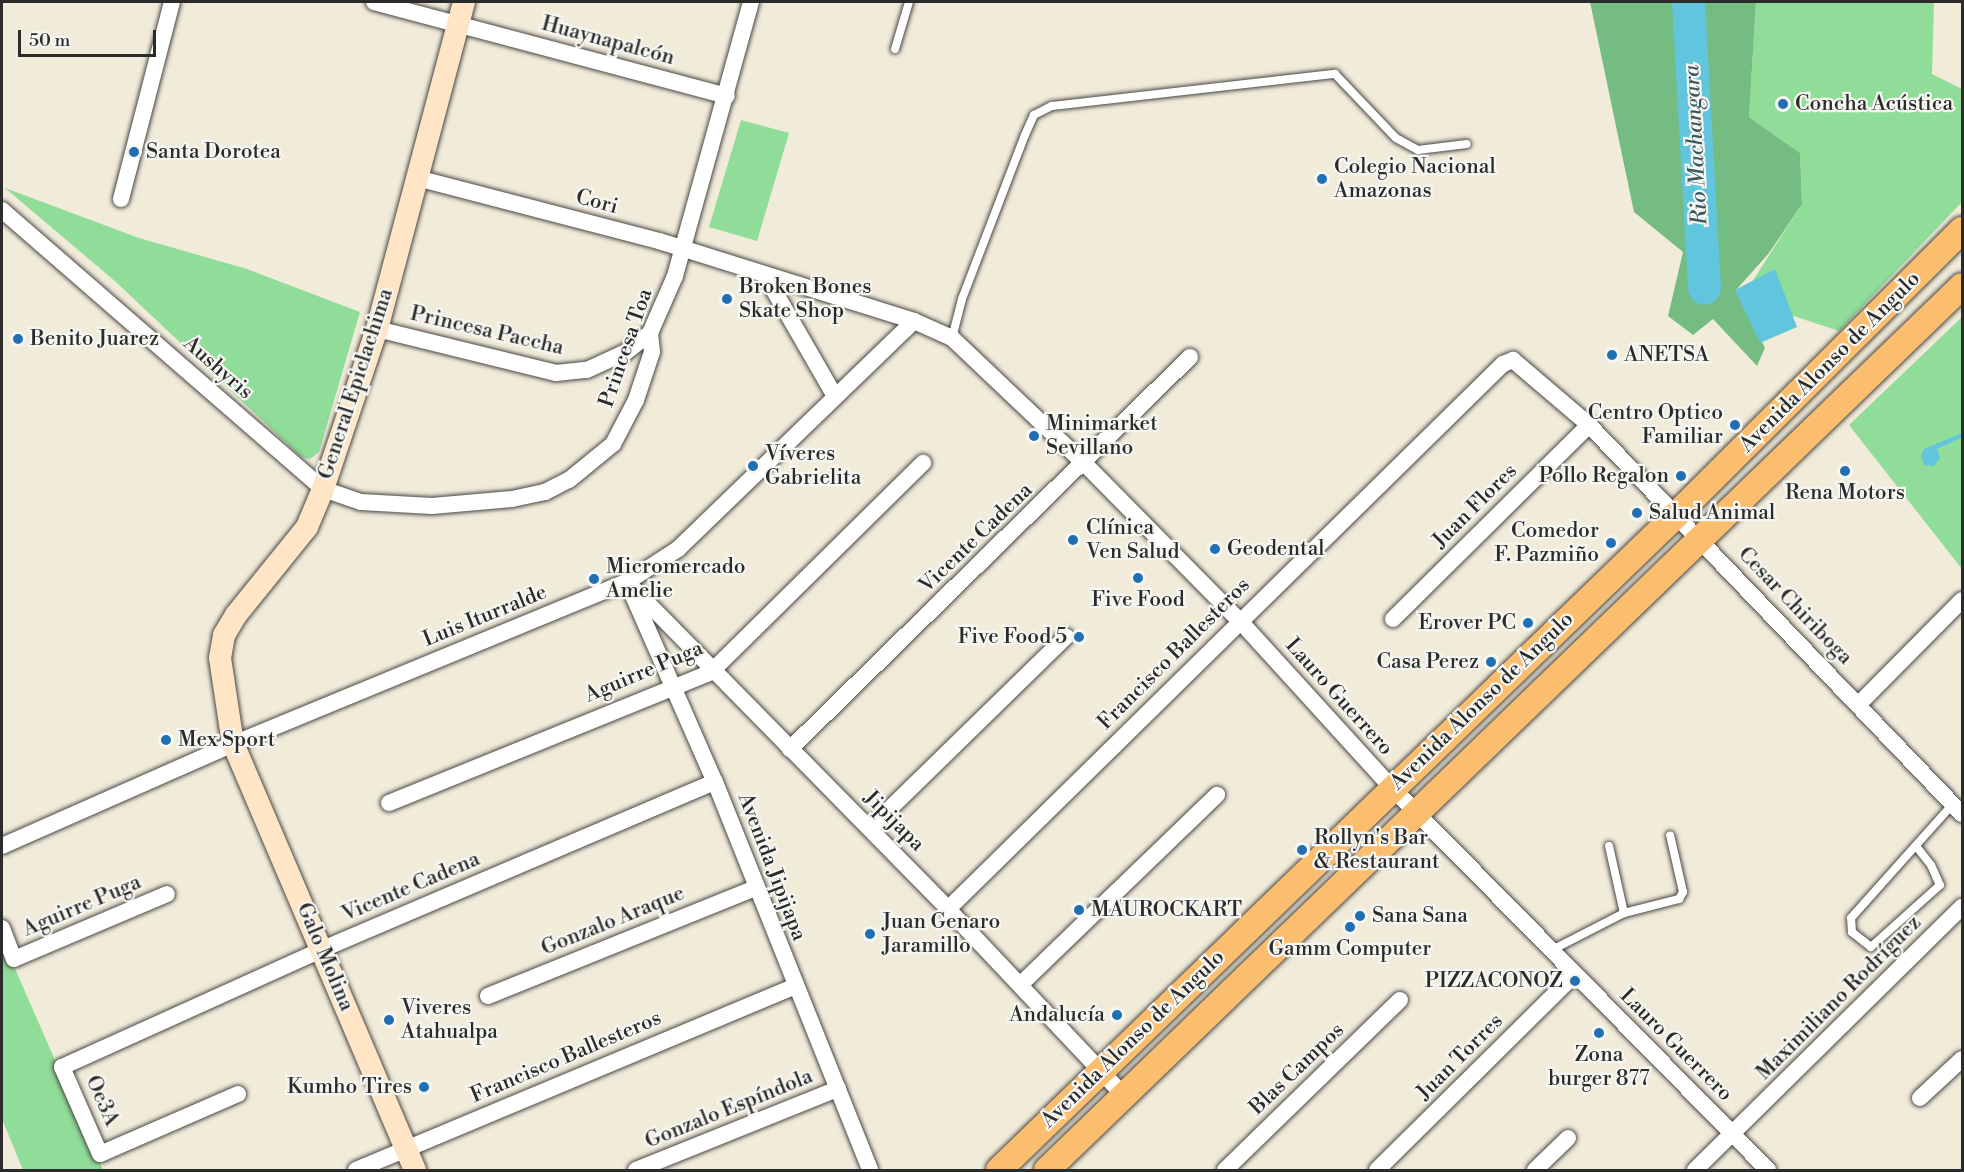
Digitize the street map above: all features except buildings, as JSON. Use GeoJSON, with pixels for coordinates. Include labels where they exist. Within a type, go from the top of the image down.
{"type":"FeatureCollection","features":[{"type":"Feature","properties":{"kind":"main road","name":"Avenida Alonso de Angulo"},"geometry":{"type":"LineString","coordinates":[[999,1170],[1676,515],[1962,230]]}},
{"type":"Feature","properties":{"kind":"main road","name":"Avenida Alonso de Angulo"},"geometry":{"type":"LineString","coordinates":[[1047,1170],[1416,812],[1701,542],[1962,286]]}},
{"type":"Feature","properties":{"kind":"street"},"geometry":{"type":"LineString","coordinates":[[121,199],[172,2]]}},
{"type":"Feature","properties":{"kind":"street","name":"Huaynapalcón"},"geometry":{"type":"LineString","coordinates":[[374,2],[727,96]]}},
{"type":"Feature","properties":{"kind":"street","name":"General Epiclachima"},"geometry":{"type":"LineString","coordinates":[[233,744],[220,658],[224,635],[236,615],[307,527],[323,489],[377,329],[464,2]]}},
{"type":"Feature","properties":{"kind":"street","name":"Princesa Toa"},"geometry":{"type":"LineString","coordinates":[[323,489],[362,502],[432,506],[512,499],[545,492],[570,480],[613,444],[636,400],[652,351],[650,333],[682,249],[752,2]]}},
{"type":"Feature","properties":{"kind":"street","name":"Cori"},"geometry":{"type":"LineString","coordinates":[[417,178],[682,249],[914,321]]}},
{"type":"Feature","properties":{"kind":"street","name":"Aushyris"},"geometry":{"type":"LineString","coordinates":[[2,210],[323,489]]}},
{"type":"Feature","properties":{"kind":"street"},"geometry":{"type":"LineString","coordinates":[[765,275],[835,396]]}},
{"type":"Feature","properties":{"kind":"street","name":"Lauro Guerrero"},"geometry":{"type":"LineString","coordinates":[[914,321],[952,338],[1085,464],[1239,621],[1392,788],[1768,1170]]}},
{"type":"Feature","properties":{"kind":"street","name":"Luis Iturralde"},"geometry":{"type":"LineString","coordinates":[[2,846],[233,744],[627,582],[678,549],[914,321]]}},
{"type":"Feature","properties":{"kind":"street","name":"Princesa Paccha"},"geometry":{"type":"LineString","coordinates":[[377,329],[556,373],[587,370],[626,352],[650,333]]}},
{"type":"Feature","properties":{"kind":"street","name":"Vicente Cadena"},"geometry":{"type":"LineString","coordinates":[[790,749],[1085,464],[1190,357]]}},
{"type":"Feature","properties":{"kind":"street","name":"Cesar Chiriboga"},"geometry":{"type":"LineString","coordinates":[[1513,360],[1589,425],[1958,809]]}},
{"type":"Feature","properties":{"kind":"street","name":"Francisco Ballesteros"},"geometry":{"type":"LineString","coordinates":[[948,909],[1503,364],[1513,360]]}},
{"type":"Feature","properties":{"kind":"street","name":"Juan Flores"},"geometry":{"type":"LineString","coordinates":[[1393,619],[1589,425]]}},
{"type":"Feature","properties":{"kind":"street","name":"Aguirre Puga"},"geometry":{"type":"LineString","coordinates":[[389,803],[670,686],[711,672],[923,463]]}},
{"type":"Feature","properties":{"kind":"street","name":"Jipijapa"},"geometry":{"type":"LineString","coordinates":[[627,582],[711,672],[870,828],[1124,1096]]}},
{"type":"Feature","properties":{"kind":"street","name":"Avenida Jipijapa"},"geometry":{"type":"LineString","coordinates":[[627,582],[670,686],[715,782],[794,987],[870,1170]]}},
{"type":"Feature","properties":{"kind":"street"},"geometry":{"type":"LineString","coordinates":[[1859,704],[1962,600]]}},
{"type":"Feature","properties":{"kind":"street"},"geometry":{"type":"LineString","coordinates":[[870,828],[1066,637]]}},
{"type":"Feature","properties":{"kind":"street","name":"Galo Molina"},"geometry":{"type":"LineString","coordinates":[[233,744],[323,949],[415,1170]]}},
{"type":"Feature","properties":{"kind":"street","name":"Vicente Cadena"},"geometry":{"type":"LineString","coordinates":[[62,1067],[323,949],[715,782]]}},
{"type":"Feature","properties":{"kind":"street"},"geometry":{"type":"LineString","coordinates":[[1020,985],[1217,795]]}},
{"type":"Feature","properties":{"kind":"street","name":"Gonzalo Araque"},"geometry":{"type":"LineString","coordinates":[[488,996],[756,888]]}},
{"type":"Feature","properties":{"kind":"street","name":"Aguirre Puga"},"geometry":{"type":"LineString","coordinates":[[2,928],[14,959],[167,894]]}},
{"type":"Feature","properties":{"kind":"street","name":"Maximiliano Rodríguez"},"geometry":{"type":"LineString","coordinates":[[1695,1170],[1962,907]]}},
{"type":"Feature","properties":{"kind":"street","name":"Juan Torres"},"geometry":{"type":"LineString","coordinates":[[1377,1170],[1574,975]]}},
{"type":"Feature","properties":{"kind":"street","name":"Francisco Ballesteros"},"geometry":{"type":"LineString","coordinates":[[356,1170],[794,987]]}},
{"type":"Feature","properties":{"kind":"street","name":"Blas Campos"},"geometry":{"type":"LineString","coordinates":[[1225,1170],[1400,1000]]}},
{"type":"Feature","properties":{"kind":"street"},"geometry":{"type":"LineString","coordinates":[[1920,1098],[1962,1059]]}},
{"type":"Feature","properties":{"kind":"street","name":"Oe3A"},"geometry":{"type":"LineString","coordinates":[[62,1067],[100,1154],[238,1094]]}},
{"type":"Feature","properties":{"kind":"street","name":"Gonzalo Espíndola"},"geometry":{"type":"LineString","coordinates":[[636,1170],[838,1089]]}},
{"type":"Feature","properties":{"kind":"street"},"geometry":{"type":"LineString","coordinates":[[1535,1170],[1568,1138]]}},
{"type":"Feature","properties":{"kind":"lane"},"geometry":{"type":"LineString","coordinates":[[895,49],[909,2]]}},
{"type":"Feature","properties":{"kind":"lane"},"geometry":{"type":"LineString","coordinates":[[952,338],[962,299],[1025,135],[1034,115],[1052,106],[1335,74],[1396,138],[1418,150],[1467,144]]}},
{"type":"Feature","properties":{"kind":"lane"},"geometry":{"type":"LineString","coordinates":[[1916,846],[1931,865],[1940,885],[1871,947],[1852,932],[1851,918],[1916,846],[1958,809]]}},
{"type":"Feature","properties":{"kind":"lane"},"geometry":{"type":"LineString","coordinates":[[1552,950],[1623,913],[1679,900],[1683,892],[1670,835]]}},
{"type":"Feature","properties":{"kind":"lane"},"geometry":{"type":"LineString","coordinates":[[1609,846],[1623,913]]}},
{"type":"Feature","properties":{"kind":"green space"},"geometry":{"type":"Polygon","coordinates":[[[1590,2],[1756,2],[1749,117],[1800,153],[1802,204],[1769,253],[1736,290],[1765,348],[1757,366],[1713,319],[1693,335],[1668,316],[1683,252],[1634,212],[1590,2]]]}},
{"type":"Feature","properties":{"kind":"green space"},"geometry":{"type":"Polygon","coordinates":[[[1756,2],[1934,2],[1932,74],[1962,89],[1962,202],[1839,331],[1741,299],[1802,204],[1800,153],[1749,117],[1756,2]]]}},
{"type":"Feature","properties":{"kind":"green space"},"geometry":{"type":"Polygon","coordinates":[[[741,120],[789,133],[757,241],[709,227],[741,120]]]}},
{"type":"Feature","properties":{"kind":"green space"},"geometry":{"type":"Polygon","coordinates":[[[5,188],[139,238],[247,269],[360,312],[319,452],[310,459],[301,457],[116,282],[5,188]]]}},
{"type":"Feature","properties":{"kind":"green space"},"geometry":{"type":"Polygon","coordinates":[[[1962,317],[1962,569],[1849,425],[1962,317]]]}},
{"type":"Feature","properties":{"kind":"green space"},"geometry":{"type":"Polygon","coordinates":[[[2,939],[103,1170],[23,1170],[2,1119],[2,939]]]}},
{"type":"Feature","properties":{"kind":"water"},"geometry":{"type":"Polygon","coordinates":[[[1775,269],[1797,327],[1760,343],[1735,290],[1775,269]]]}},
{"type":"Feature","properties":{"kind":"water"},"geometry":{"type":"Polygon","coordinates":[[[1962,433],[1962,437],[1937,449],[1940,458],[1934,466],[1924,465],[1921,456],[1924,449],[1962,433]]]}},
{"type":"Feature","properties":{"kind":"waterway","name":"Rio Machangara"},"geometry":{"type":"LineString","coordinates":[[1688,2],[1704,288]]}},
{"type":"Feature","properties":{"kind":"place","name":"Concha Acústica"},"geometry":{"type":"Point","coordinates":[1783,104]}},
{"type":"Feature","properties":{"kind":"place","name":"Santa Dorotea"},"geometry":{"type":"Point","coordinates":[134,152]}},
{"type":"Feature","properties":{"kind":"place","name":"Colegio Nacional Amazonas"},"geometry":{"type":"Point","coordinates":[1322,179]}},
{"type":"Feature","properties":{"kind":"place","name":"Broken Bones Skate Shop"},"geometry":{"type":"Point","coordinates":[727,299]}},
{"type":"Feature","properties":{"kind":"place","name":"Benito Juarez"},"geometry":{"type":"Point","coordinates":[18,339]}},
{"type":"Feature","properties":{"kind":"place","name":"ANETSA"},"geometry":{"type":"Point","coordinates":[1612,355]}},
{"type":"Feature","properties":{"kind":"place","name":"Centro Optico Familiar"},"geometry":{"type":"Point","coordinates":[1735,425]}},
{"type":"Feature","properties":{"kind":"place","name":"Minimarket Sevillano"},"geometry":{"type":"Point","coordinates":[1034,436]}},
{"type":"Feature","properties":{"kind":"place","name":"Víveres Gabrielita"},"geometry":{"type":"Point","coordinates":[753,466]}},
{"type":"Feature","properties":{"kind":"place","name":"Rena Motors"},"geometry":{"type":"Point","coordinates":[1845,471]}},
{"type":"Feature","properties":{"kind":"place","name":"Pollo Regalon"},"geometry":{"type":"Point","coordinates":[1681,476]}},
{"type":"Feature","properties":{"kind":"place","name":"Salud Animal"},"geometry":{"type":"Point","coordinates":[1637,513]}},
{"type":"Feature","properties":{"kind":"place","name":"Clínica Ven Salud"},"geometry":{"type":"Point","coordinates":[1073,540]}},
{"type":"Feature","properties":{"kind":"place","name":"Comedor F. Pazmiño"},"geometry":{"type":"Point","coordinates":[1611,543]}},
{"type":"Feature","properties":{"kind":"place","name":"Geodental"},"geometry":{"type":"Point","coordinates":[1215,549]}},
{"type":"Feature","properties":{"kind":"place","name":"Five Food"},"geometry":{"type":"Point","coordinates":[1138,578]}},
{"type":"Feature","properties":{"kind":"place","name":"Micromercado Amelie"},"geometry":{"type":"Point","coordinates":[594,579]}},
{"type":"Feature","properties":{"kind":"place","name":"Erover PC"},"geometry":{"type":"Point","coordinates":[1528,623]}},
{"type":"Feature","properties":{"kind":"place","name":"Five Food 5"},"geometry":{"type":"Point","coordinates":[1079,637]}},
{"type":"Feature","properties":{"kind":"place","name":"Casa Perez"},"geometry":{"type":"Point","coordinates":[1491,662]}},
{"type":"Feature","properties":{"kind":"place","name":"Mex Sport"},"geometry":{"type":"Point","coordinates":[166,740]}},
{"type":"Feature","properties":{"kind":"place","name":"Rollyn's Bar & Restaurant"},"geometry":{"type":"Point","coordinates":[1302,850]}},
{"type":"Feature","properties":{"kind":"place","name":"MAUROCKART"},"geometry":{"type":"Point","coordinates":[1079,910]}},
{"type":"Feature","properties":{"kind":"place","name":"Sana Sana"},"geometry":{"type":"Point","coordinates":[1360,916]}},
{"type":"Feature","properties":{"kind":"place","name":"Gamm Computer"},"geometry":{"type":"Point","coordinates":[1350,927]}},
{"type":"Feature","properties":{"kind":"place","name":"Juan Genaro Jaramillo"},"geometry":{"type":"Point","coordinates":[870,934]}},
{"type":"Feature","properties":{"kind":"place","name":"PIZZACONOZ"},"geometry":{"type":"Point","coordinates":[1575,981]}},
{"type":"Feature","properties":{"kind":"place","name":"Andalucía"},"geometry":{"type":"Point","coordinates":[1117,1015]}},
{"type":"Feature","properties":{"kind":"place","name":"Viveres Atahualpa"},"geometry":{"type":"Point","coordinates":[389,1020]}},
{"type":"Feature","properties":{"kind":"place","name":"Zona burger 877"},"geometry":{"type":"Point","coordinates":[1599,1033]}},
{"type":"Feature","properties":{"kind":"place","name":"Kumho Tires"},"geometry":{"type":"Point","coordinates":[424,1087]}}]}
